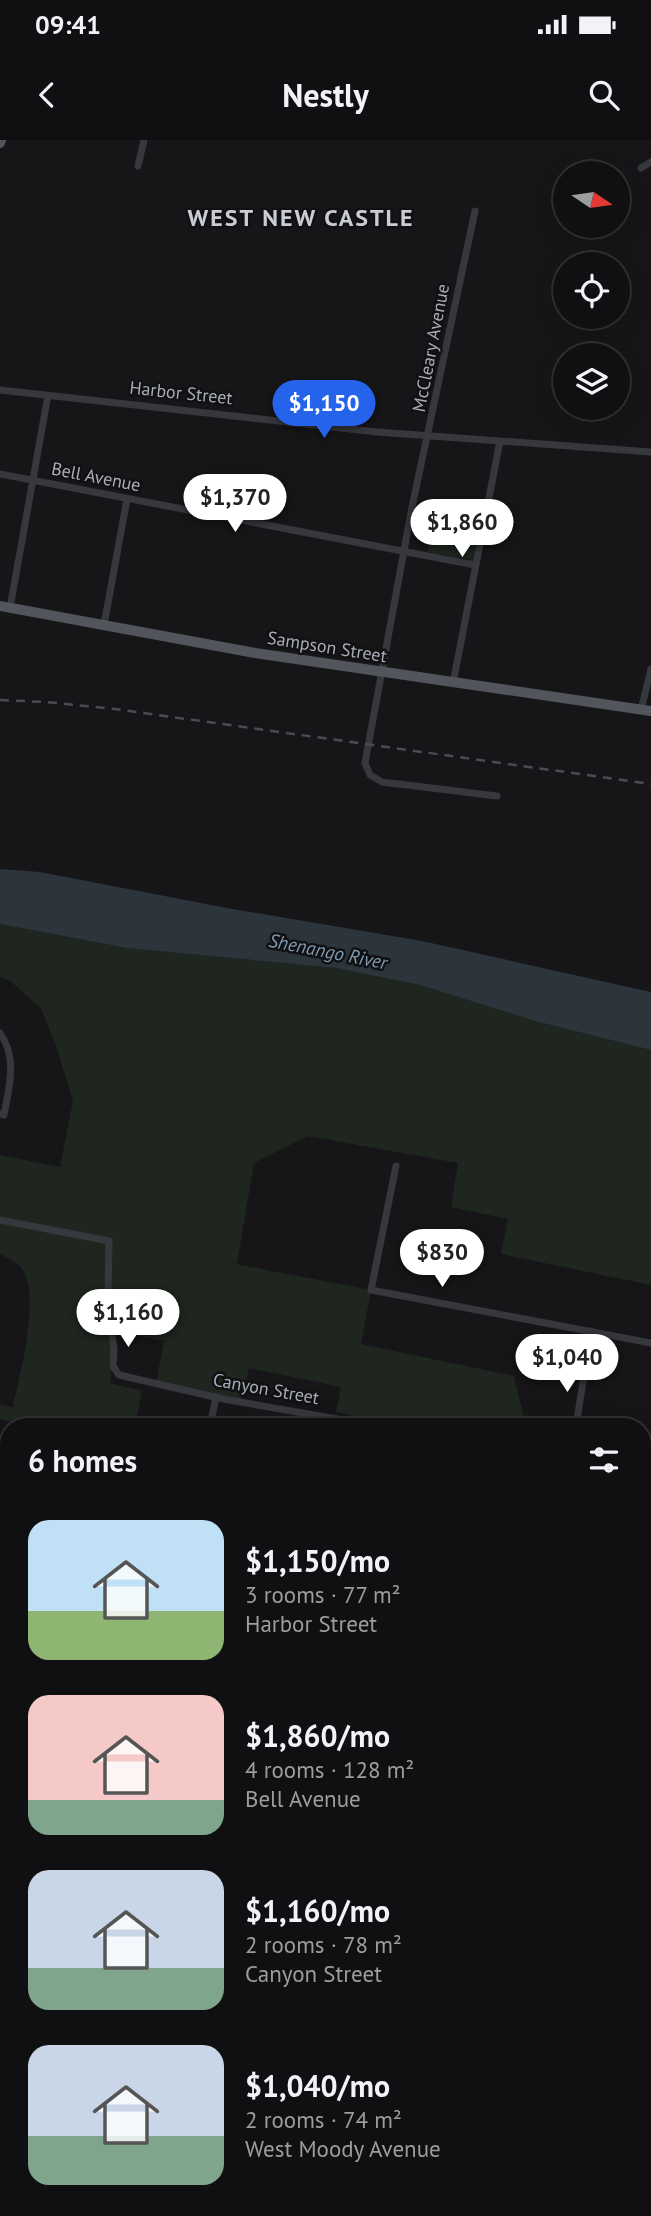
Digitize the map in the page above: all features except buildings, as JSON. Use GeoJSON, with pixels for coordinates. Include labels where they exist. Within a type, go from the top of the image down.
{"type":"FeatureCollection","features":[{"type":"Feature","properties":{"kind":"main road","name":"Sampson Street"},"geometry":{"type":"LineString","coordinates":[[5,607],[380,673],[646,711]]}},
{"type":"Feature","properties":{"kind":"street"},"geometry":{"type":"LineString","coordinates":[[138,166],[144,140]]}},
{"type":"Feature","properties":{"kind":"street"},"geometry":{"type":"LineString","coordinates":[[640,168],[651,162]]}},
{"type":"Feature","properties":{"kind":"street","name":"McCleary Avenue"},"geometry":{"type":"LineString","coordinates":[[475,211],[404,552],[365,763],[370,775],[382,782],[497,796]]}},
{"type":"Feature","properties":{"kind":"street","name":"Harbor Street"},"geometry":{"type":"LineString","coordinates":[[0,390],[377,432],[651,452]]}},
{"type":"Feature","properties":{"kind":"street"},"geometry":{"type":"LineString","coordinates":[[5,607],[34,481],[48,395]]}},
{"type":"Feature","properties":{"kind":"street"},"geometry":{"type":"LineString","coordinates":[[453,683],[500,441]]}},
{"type":"Feature","properties":{"kind":"street","name":"Bell Avenue"},"geometry":{"type":"LineString","coordinates":[[0,474],[475,565]]}},
{"type":"Feature","properties":{"kind":"street"},"geometry":{"type":"LineString","coordinates":[[104,625],[127,499]]}},
{"type":"Feature","properties":{"kind":"street"},"geometry":{"type":"LineString","coordinates":[[646,711],[651,669]]}},
{"type":"Feature","properties":{"kind":"street"},"geometry":{"type":"LineString","coordinates":[[0,1033],[7,1045],[12,1068],[2,1115]]}},
{"type":"Feature","properties":{"kind":"street"},"geometry":{"type":"LineString","coordinates":[[396,1166],[371,1290],[651,1343]]}},
{"type":"Feature","properties":{"kind":"street","name":"Canyon Street"},"geometry":{"type":"LineString","coordinates":[[0,1220],[109,1241],[108,1298],[114,1335],[113,1369],[119,1375],[216,1397],[333,1418]]}},
{"type":"Feature","properties":{"kind":"street"},"geometry":{"type":"LineString","coordinates":[[577,1418],[591,1331]]}},
{"type":"Feature","properties":{"kind":"street"},"geometry":{"type":"LineString","coordinates":[[212,1418],[216,1397]]}},
{"type":"Feature","properties":{"kind":"shaded area"},"geometry":{"type":"Polygon","coordinates":[[[431,529],[477,537],[473,560],[428,552],[431,529]]]}},
{"type":"Feature","properties":{"kind":"shaded area"},"geometry":{"type":"Polygon","coordinates":[[[0,924],[127,948],[336,968],[420,985],[535,1021],[651,1050],[651,1285],[501,1254],[508,1219],[451,1207],[458,1163],[308,1136],[254,1163],[237,1264],[230,1263],[371,1290],[361,1344],[514,1376],[524,1418],[365,1418],[336,1412],[341,1387],[249,1368],[241,1401],[156,1383],[164,1341],[114,1331],[110,1383],[142,1391],[137,1418],[0,1418],[0,1405],[13,1407],[24,1357],[30,1299],[23,1270],[0,1254],[0,1155],[60,1167],[73,1101],[41,1008],[10,981],[0,977],[0,924]]]}},
{"type":"Feature","properties":{"kind":"water","name":"Shenango River"},"geometry":{"type":"Polygon","coordinates":[[[0,869],[40,872],[227,908],[422,941],[651,992],[651,1050],[535,1021],[420,985],[336,968],[127,948],[0,924],[0,869]]]}},
{"type":"Feature","properties":{"kind":"railway"},"geometry":{"type":"LineString","coordinates":[[0,700],[115,709],[651,784]]}},
{"type":"Feature","properties":{"kind":"district","name":"WEST NEW CASTLE"},"geometry":{"type":"Point","coordinates":[301,218]}}]}
